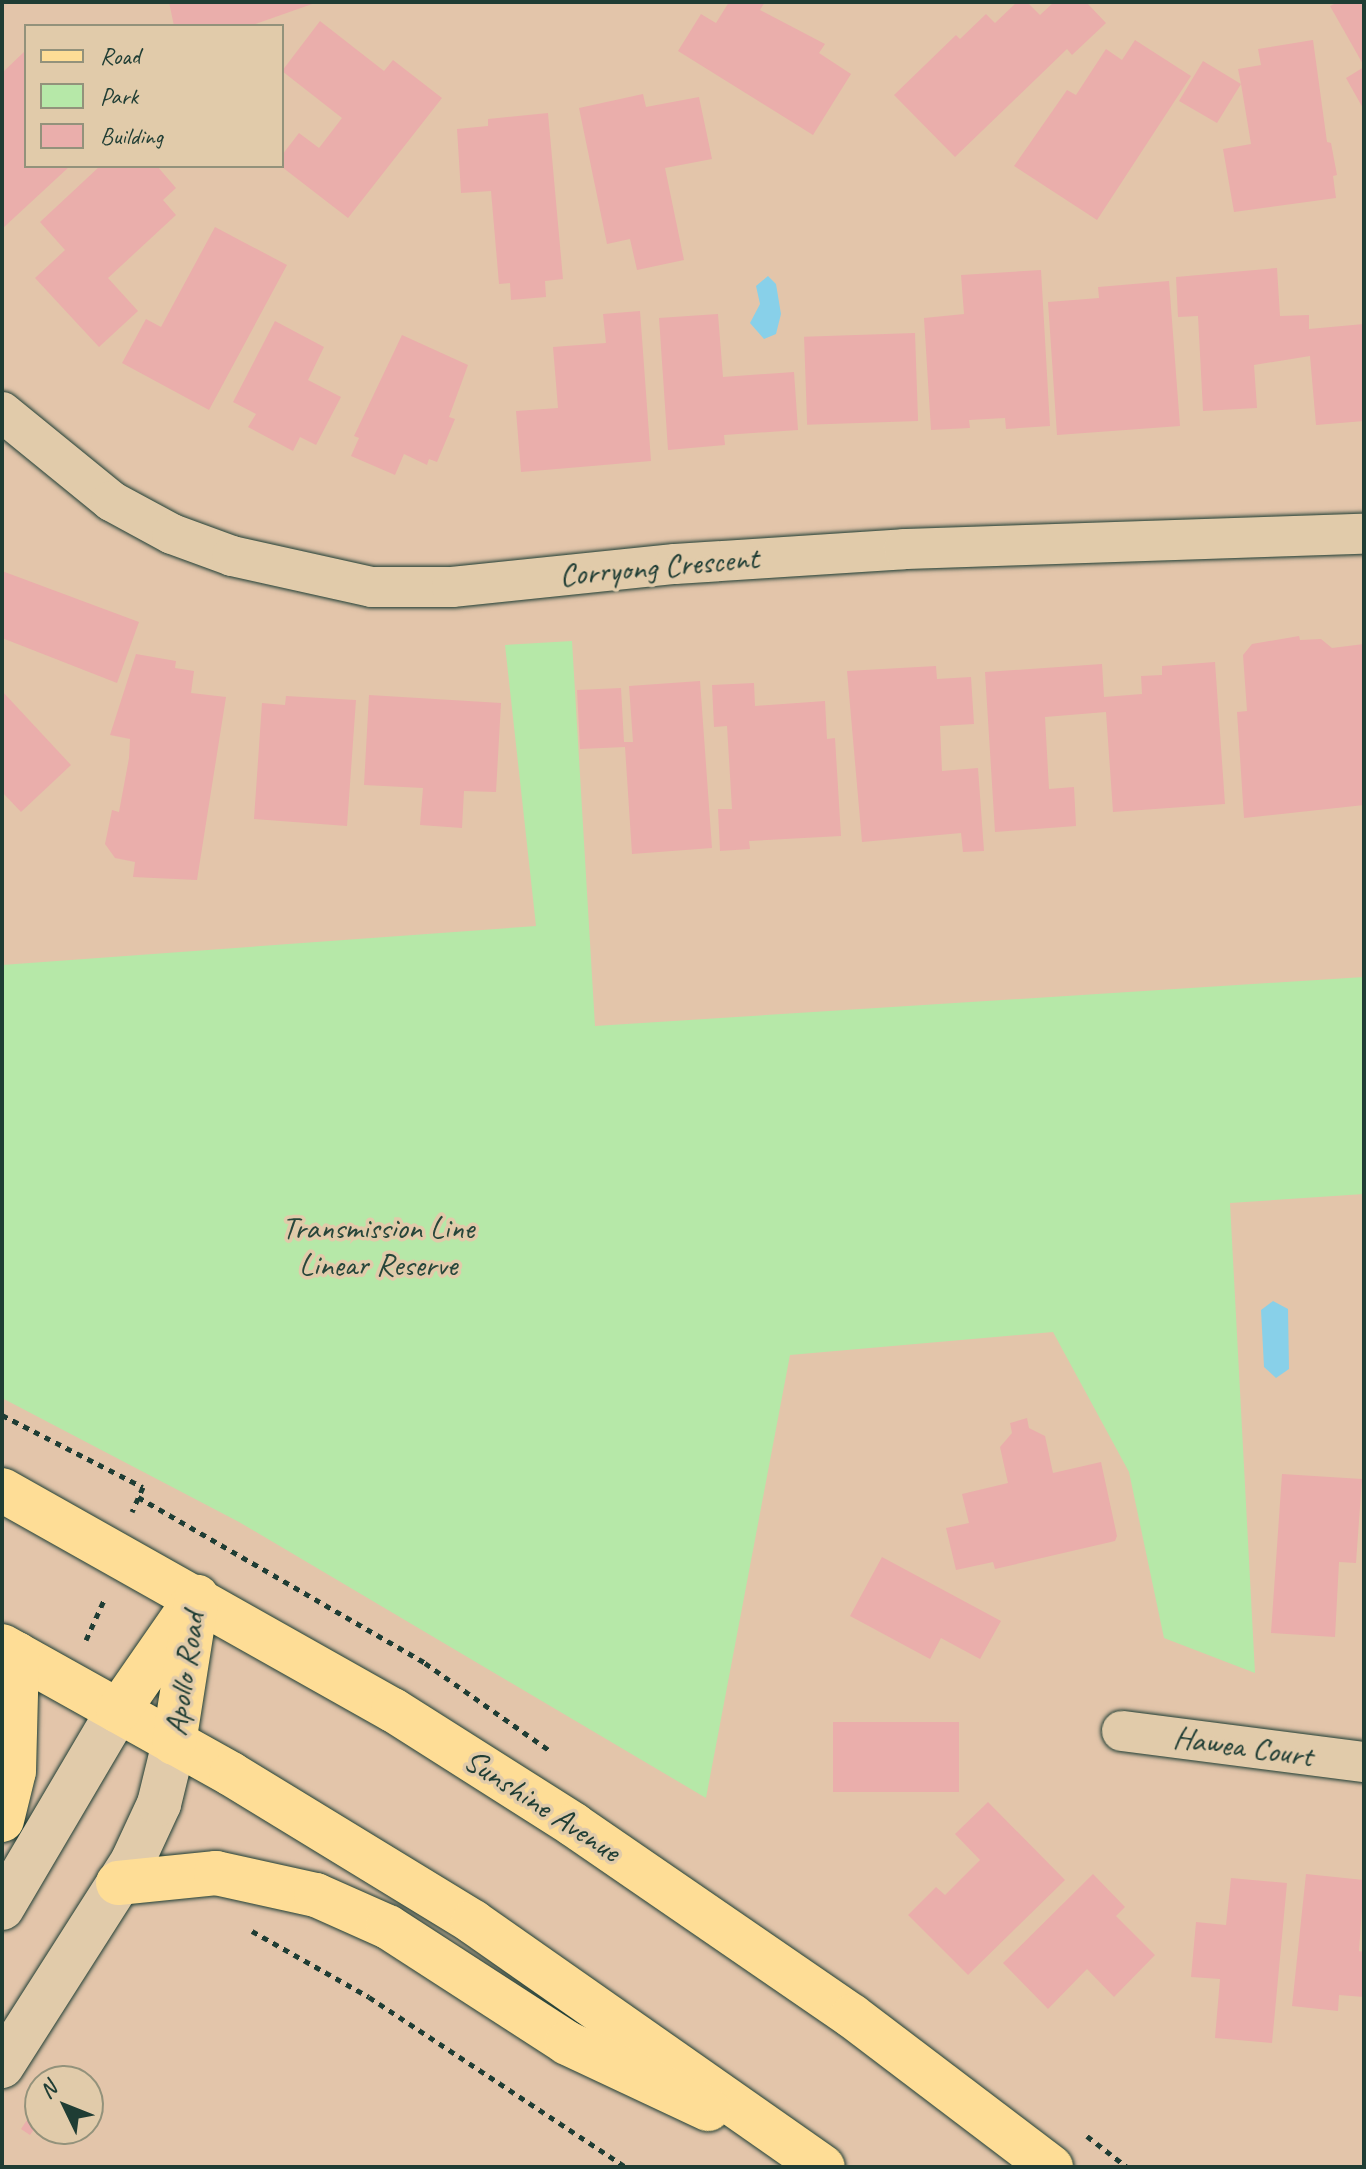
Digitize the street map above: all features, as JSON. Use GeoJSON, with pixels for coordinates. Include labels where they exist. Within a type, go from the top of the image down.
{"type":"FeatureCollection","features":[{"type":"Feature","properties":{"kind":"main road","name":"Sunshine Avenue"},"geometry":{"type":"LineString","coordinates":[[2,1490],[393,1710],[574,1825],[840,2007],[1051,2167]]}},
{"type":"Feature","properties":{"kind":"main road","name":"Apollo Road"},"geometry":{"type":"LineString","coordinates":[[118,1711],[197,1597]]}},
{"type":"Feature","properties":{"kind":"main road","name":"Apollo Road"},"geometry":{"type":"LineString","coordinates":[[174,1743],[197,1597]]}},
{"type":"Feature","properties":{"kind":"main road"},"geometry":{"type":"LineString","coordinates":[[10,1650],[174,1743],[473,1922],[817,2162]]}},
{"type":"Feature","properties":{"kind":"main road"},"geometry":{"type":"LineString","coordinates":[[2,1820],[14,1771],[10,1650]]}},
{"type":"Feature","properties":{"kind":"main road"},"geometry":{"type":"LineString","coordinates":[[118,1883],[216,1873],[316,1895],[388,1927],[567,2043],[817,2162]]}},
{"type":"Feature","properties":{"kind":"street","name":"Corryong Crescent"},"geometry":{"type":"LineString","coordinates":[[6,422],[111,501],[172,534],[232,556],[372,587],[452,587],[806,554],[1364,534]]}},
{"type":"Feature","properties":{"kind":"street","name":"Apollo Road"},"geometry":{"type":"LineString","coordinates":[[2,1908],[118,1711]]}},
{"type":"Feature","properties":{"kind":"street","name":"Hawea Court"},"geometry":{"type":"LineString","coordinates":[[1122,1731],[1364,1762]]}},
{"type":"Feature","properties":{"kind":"street","name":"Apollo Road"},"geometry":{"type":"LineString","coordinates":[[2,2066],[118,1883],[159,1804],[174,1743]]}},
{"type":"Feature","properties":{"kind":"path"},"geometry":{"type":"LineString","coordinates":[[2,1415],[143,1487],[129,1519]]}},
{"type":"Feature","properties":{"kind":"path"},"geometry":{"type":"LineString","coordinates":[[79,1652],[102,1609]]}},
{"type":"Feature","properties":{"kind":"path"},"geometry":{"type":"LineString","coordinates":[[247,1929],[369,1997],[626,2167]]}},
{"type":"Feature","properties":{"kind":"green space","name":"Transmission Line Linear Reserve"},"geometry":{"type":"Polygon","coordinates":[[[572,641],[595,1026],[1364,977],[1364,1194],[1230,1203],[1255,1673],[1164,1638],[1129,1472],[1053,1332],[790,1355],[706,1798],[239,1522],[2,1398],[2,965],[536,926],[505,645],[572,641]]]}},
{"type":"Feature","properties":{"kind":"water"},"geometry":{"type":"Polygon","coordinates":[[[768,276],[776,284],[781,314],[776,334],[764,339],[750,323],[760,304],[756,286],[768,276]]]}},
{"type":"Feature","properties":{"kind":"water"},"geometry":{"type":"Polygon","coordinates":[[[1273,1301],[1288,1309],[1289,1369],[1276,1378],[1264,1367],[1261,1310],[1273,1301]]]}},
{"type":"Feature","properties":{"kind":"building"},"geometry":{"type":"Polygon","coordinates":[[[169,2],[315,2],[256,24],[174,24],[169,2]]]}},
{"type":"Feature","properties":{"kind":"building"},"geometry":{"type":"Polygon","coordinates":[[[729,2],[765,2],[760,10],[825,44],[819,53],[851,74],[813,135],[678,51],[701,14],[716,23],[729,2]]]}},
{"type":"Feature","properties":{"kind":"building"},"geometry":{"type":"Polygon","coordinates":[[[1017,2],[1027,2],[1040,15],[1054,2],[1086,2],[1106,23],[1072,55],[1067,49],[955,157],[894,95],[956,35],[960,39],[986,14],[995,23],[1017,2]]]}},
{"type":"Feature","properties":{"kind":"building"},"geometry":{"type":"Polygon","coordinates":[[[1338,2],[1364,2],[1364,66],[1330,6],[1338,2]]]}},
{"type":"Feature","properties":{"kind":"building"},"geometry":{"type":"Polygon","coordinates":[[[320,21],[384,71],[393,60],[442,98],[348,218],[283,168],[284,152],[299,133],[319,148],[342,118],[284,73],[284,68],[320,21]]]}},
{"type":"Feature","properties":{"kind":"building"},"geometry":{"type":"Polygon","coordinates":[[[1135,40],[1191,76],[1097,220],[1014,166],[1067,90],[1076,95],[1106,49],[1122,60],[1135,40]]]}},
{"type":"Feature","properties":{"kind":"building"},"geometry":{"type":"Polygon","coordinates":[[[1313,40],[1327,142],[1331,143],[1337,175],[1333,176],[1336,198],[1234,212],[1223,149],[1251,144],[1238,69],[1261,65],[1258,49],[1313,40]]]}},
{"type":"Feature","properties":{"kind":"building"},"geometry":{"type":"Polygon","coordinates":[[[24,52],[24,168],[68,168],[2,229],[2,73],[24,52]]]}},
{"type":"Feature","properties":{"kind":"building"},"geometry":{"type":"Polygon","coordinates":[[[1203,61],[1241,84],[1217,123],[1179,101],[1203,61]]]}},
{"type":"Feature","properties":{"kind":"building"},"geometry":{"type":"Polygon","coordinates":[[[1364,67],[1364,110],[1346,78],[1364,67]]]}},
{"type":"Feature","properties":{"kind":"building"},"geometry":{"type":"Polygon","coordinates":[[[643,94],[646,107],[699,97],[712,159],[665,168],[684,260],[637,270],[630,239],[607,244],[579,108],[643,94]]]}},
{"type":"Feature","properties":{"kind":"building"},"geometry":{"type":"Polygon","coordinates":[[[548,113],[563,279],[545,281],[546,297],[511,300],[510,283],[499,284],[491,191],[461,193],[457,129],[488,126],[488,119],[548,113]]]}},
{"type":"Feature","properties":{"kind":"building"},"geometry":{"type":"Polygon","coordinates":[[[98,168],[159,168],[176,188],[163,200],[176,215],[108,278],[138,311],[99,347],[35,278],[65,250],[40,222],[98,168]]]}},
{"type":"Feature","properties":{"kind":"building"},"geometry":{"type":"Polygon","coordinates":[[[215,227],[287,265],[209,410],[122,363],[146,319],[161,327],[215,227]]]}},
{"type":"Feature","properties":{"kind":"building"},"geometry":{"type":"Polygon","coordinates":[[[1277,268],[1280,316],[1309,315],[1309,329],[1364,324],[1364,421],[1316,425],[1310,356],[1254,365],[1257,408],[1203,411],[1198,316],[1178,317],[1176,277],[1277,268]]]}},
{"type":"Feature","properties":{"kind":"building"},"geometry":{"type":"Polygon","coordinates":[[[1041,270],[1050,426],[1006,429],[1005,418],[969,420],[970,428],[931,430],[924,318],[964,314],[961,275],[1041,270]]]}},
{"type":"Feature","properties":{"kind":"building"},"geometry":{"type":"Polygon","coordinates":[[[1169,281],[1180,426],[1057,435],[1048,302],[1099,298],[1098,287],[1169,281]]]}},
{"type":"Feature","properties":{"kind":"building"},"geometry":{"type":"Polygon","coordinates":[[[640,311],[651,461],[521,472],[516,411],[558,408],[553,347],[606,343],[603,314],[640,311]]]}},
{"type":"Feature","properties":{"kind":"building"},"geometry":{"type":"Polygon","coordinates":[[[718,314],[723,377],[794,372],[798,430],[724,435],[725,445],[668,450],[659,318],[718,314]]]}},
{"type":"Feature","properties":{"kind":"building"},"geometry":{"type":"Polygon","coordinates":[[[275,321],[324,347],[308,380],[341,397],[316,445],[300,437],[293,451],[248,427],[256,414],[233,402],[275,321]]]}},
{"type":"Feature","properties":{"kind":"building"},"geometry":{"type":"Polygon","coordinates":[[[915,333],[918,421],[807,425],[804,337],[915,333]]]}},
{"type":"Feature","properties":{"kind":"building"},"geometry":{"type":"Polygon","coordinates":[[[402,335],[468,365],[449,417],[455,419],[437,462],[429,459],[427,465],[404,454],[395,475],[351,456],[359,438],[354,436],[402,335]]]}},
{"type":"Feature","properties":{"kind":"building"},"geometry":{"type":"Polygon","coordinates":[[[2,571],[139,622],[117,683],[2,638],[2,571]]]}},
{"type":"Feature","properties":{"kind":"building"},"geometry":{"type":"Polygon","coordinates":[[[1299,636],[1300,640],[1321,639],[1332,648],[1364,644],[1364,805],[1244,818],[1237,712],[1247,711],[1243,655],[1252,644],[1299,636]]]}},
{"type":"Feature","properties":{"kind":"building"},"geometry":{"type":"Polygon","coordinates":[[[136,654],[176,661],[175,668],[194,671],[191,693],[226,697],[197,880],[133,877],[135,862],[115,858],[105,844],[112,810],[119,812],[130,739],[110,735],[136,654]]]}},
{"type":"Feature","properties":{"kind":"building"},"geometry":{"type":"Polygon","coordinates":[[[1215,662],[1225,804],[1113,812],[1106,712],[1045,717],[1049,789],[1074,787],[1076,826],[995,832],[985,672],[1102,664],[1104,697],[1142,694],[1141,676],[1162,675],[1162,666],[1215,662]]]}},
{"type":"Feature","properties":{"kind":"building"},"geometry":{"type":"Polygon","coordinates":[[[936,666],[937,679],[971,677],[974,724],[940,726],[942,771],[978,768],[984,851],[963,852],[961,833],[862,842],[847,671],[936,666]]]}},
{"type":"Feature","properties":{"kind":"building"},"geometry":{"type":"Polygon","coordinates":[[[700,681],[712,848],[632,854],[625,747],[580,749],[577,690],[621,688],[624,742],[633,742],[629,686],[700,681]]]}},
{"type":"Feature","properties":{"kind":"building"},"geometry":{"type":"Polygon","coordinates":[[[754,683],[755,706],[825,701],[827,739],[835,738],[841,836],[749,841],[750,849],[720,851],[718,809],[732,809],[727,726],[714,727],[712,685],[754,683]]]}},
{"type":"Feature","properties":{"kind":"building"},"geometry":{"type":"Polygon","coordinates":[[[2,691],[71,765],[21,812],[2,792],[2,691]]]}},
{"type":"Feature","properties":{"kind":"building"},"geometry":{"type":"Polygon","coordinates":[[[369,695],[501,703],[496,792],[464,791],[462,828],[420,825],[423,788],[364,785],[369,695]]]}},
{"type":"Feature","properties":{"kind":"building"},"geometry":{"type":"Polygon","coordinates":[[[286,696],[356,700],[347,826],[254,819],[262,703],[285,705],[286,696]]]}},
{"type":"Feature","properties":{"kind":"building"},"geometry":{"type":"Polygon","coordinates":[[[1027,1418],[1029,1428],[1045,1436],[1053,1473],[1101,1462],[1117,1536],[1115,1541],[995,1569],[993,1562],[956,1570],[946,1528],[969,1523],[962,1494],[1008,1483],[1000,1447],[1012,1433],[1010,1423],[1027,1418]]]}},
{"type":"Feature","properties":{"kind":"building"},"geometry":{"type":"Polygon","coordinates":[[[1282,1474],[1362,1479],[1356,1563],[1339,1562],[1335,1637],[1271,1633],[1282,1474]]]}},
{"type":"Feature","properties":{"kind":"building"},"geometry":{"type":"Polygon","coordinates":[[[882,1557],[1001,1621],[980,1659],[941,1638],[930,1659],[850,1616],[882,1557]]]}},
{"type":"Feature","properties":{"kind":"building"},"geometry":{"type":"Polygon","coordinates":[[[833,1722],[959,1722],[959,1792],[833,1792],[833,1722]]]}},
{"type":"Feature","properties":{"kind":"building"},"geometry":{"type":"Polygon","coordinates":[[[988,1802],[1065,1880],[968,1975],[908,1915],[936,1887],[945,1895],[980,1860],[955,1834],[988,1802]]]}},
{"type":"Feature","properties":{"kind":"building"},"geometry":{"type":"Polygon","coordinates":[[[1093,1874],[1125,1907],[1116,1916],[1155,1955],[1114,1997],[1087,1969],[1048,2009],[1003,1963],[1093,1874]]]}},
{"type":"Feature","properties":{"kind":"building"},"geometry":{"type":"Polygon","coordinates":[[[1306,1874],[1364,1880],[1359,1951],[1364,1952],[1364,1997],[1339,1995],[1338,2011],[1292,2006],[1306,1874]]]}},
{"type":"Feature","properties":{"kind":"building"},"geometry":{"type":"Polygon","coordinates":[[[1231,1878],[1287,1883],[1272,2043],[1215,2038],[1220,1979],[1191,1977],[1196,1922],[1226,1925],[1231,1878]]]}}]}
